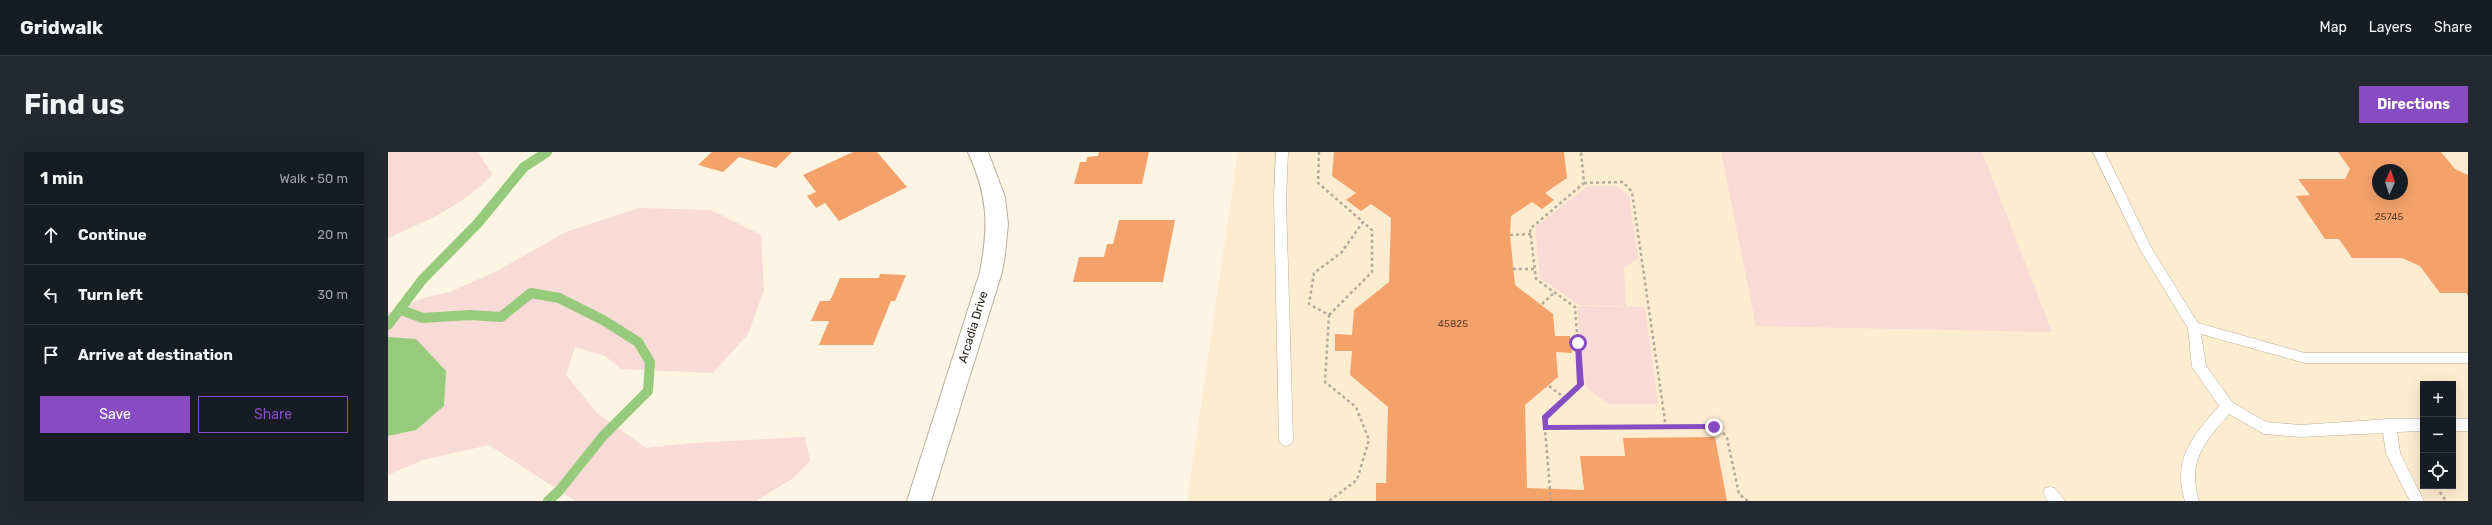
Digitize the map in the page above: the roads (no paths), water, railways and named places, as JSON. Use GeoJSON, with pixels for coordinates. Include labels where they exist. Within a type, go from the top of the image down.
{"type":"FeatureCollection","features":[{"type":"Feature","properties":{"kind":"street","name":"Arcadia Drive"},"geometry":{"type":"LineString","coordinates":[[919,501],[991,272],[998,238],[999,210],[991,178],[978,152]]}},
{"type":"Feature","properties":{"kind":"lane"},"geometry":{"type":"LineString","coordinates":[[1282,152],[1280,200],[1286,440]]}},
{"type":"Feature","properties":{"kind":"lane"},"geometry":{"type":"LineString","coordinates":[[2099,152],[2147,251],[2194,327],[2199,367],[2227,406],[2264,428],[2300,431],[2389,425],[2420,425]]}},
{"type":"Feature","properties":{"kind":"lane"},"geometry":{"type":"LineString","coordinates":[[2194,327],[2305,358],[2468,358]]}},
{"type":"Feature","properties":{"kind":"lane"},"geometry":{"type":"LineString","coordinates":[[2192,501],[2188,492],[2187,464],[2195,443],[2227,406]]}},
{"type":"Feature","properties":{"kind":"lane"},"geometry":{"type":"LineString","coordinates":[[2456,425],[2468,424]]}},
{"type":"Feature","properties":{"kind":"lane"},"geometry":{"type":"LineString","coordinates":[[2389,425],[2393,453],[2417,501]]}},
{"type":"Feature","properties":{"kind":"waterway"},"geometry":{"type":"LineString","coordinates":[[388,325],[422,280],[478,223],[524,167],[547,152]]}},
{"type":"Feature","properties":{"kind":"waterway"},"geometry":{"type":"LineString","coordinates":[[401,310],[423,318],[470,315],[501,317],[531,293],[559,298],[603,320],[638,342],[650,362],[648,391],[603,436],[559,491],[548,501]]}}]}
